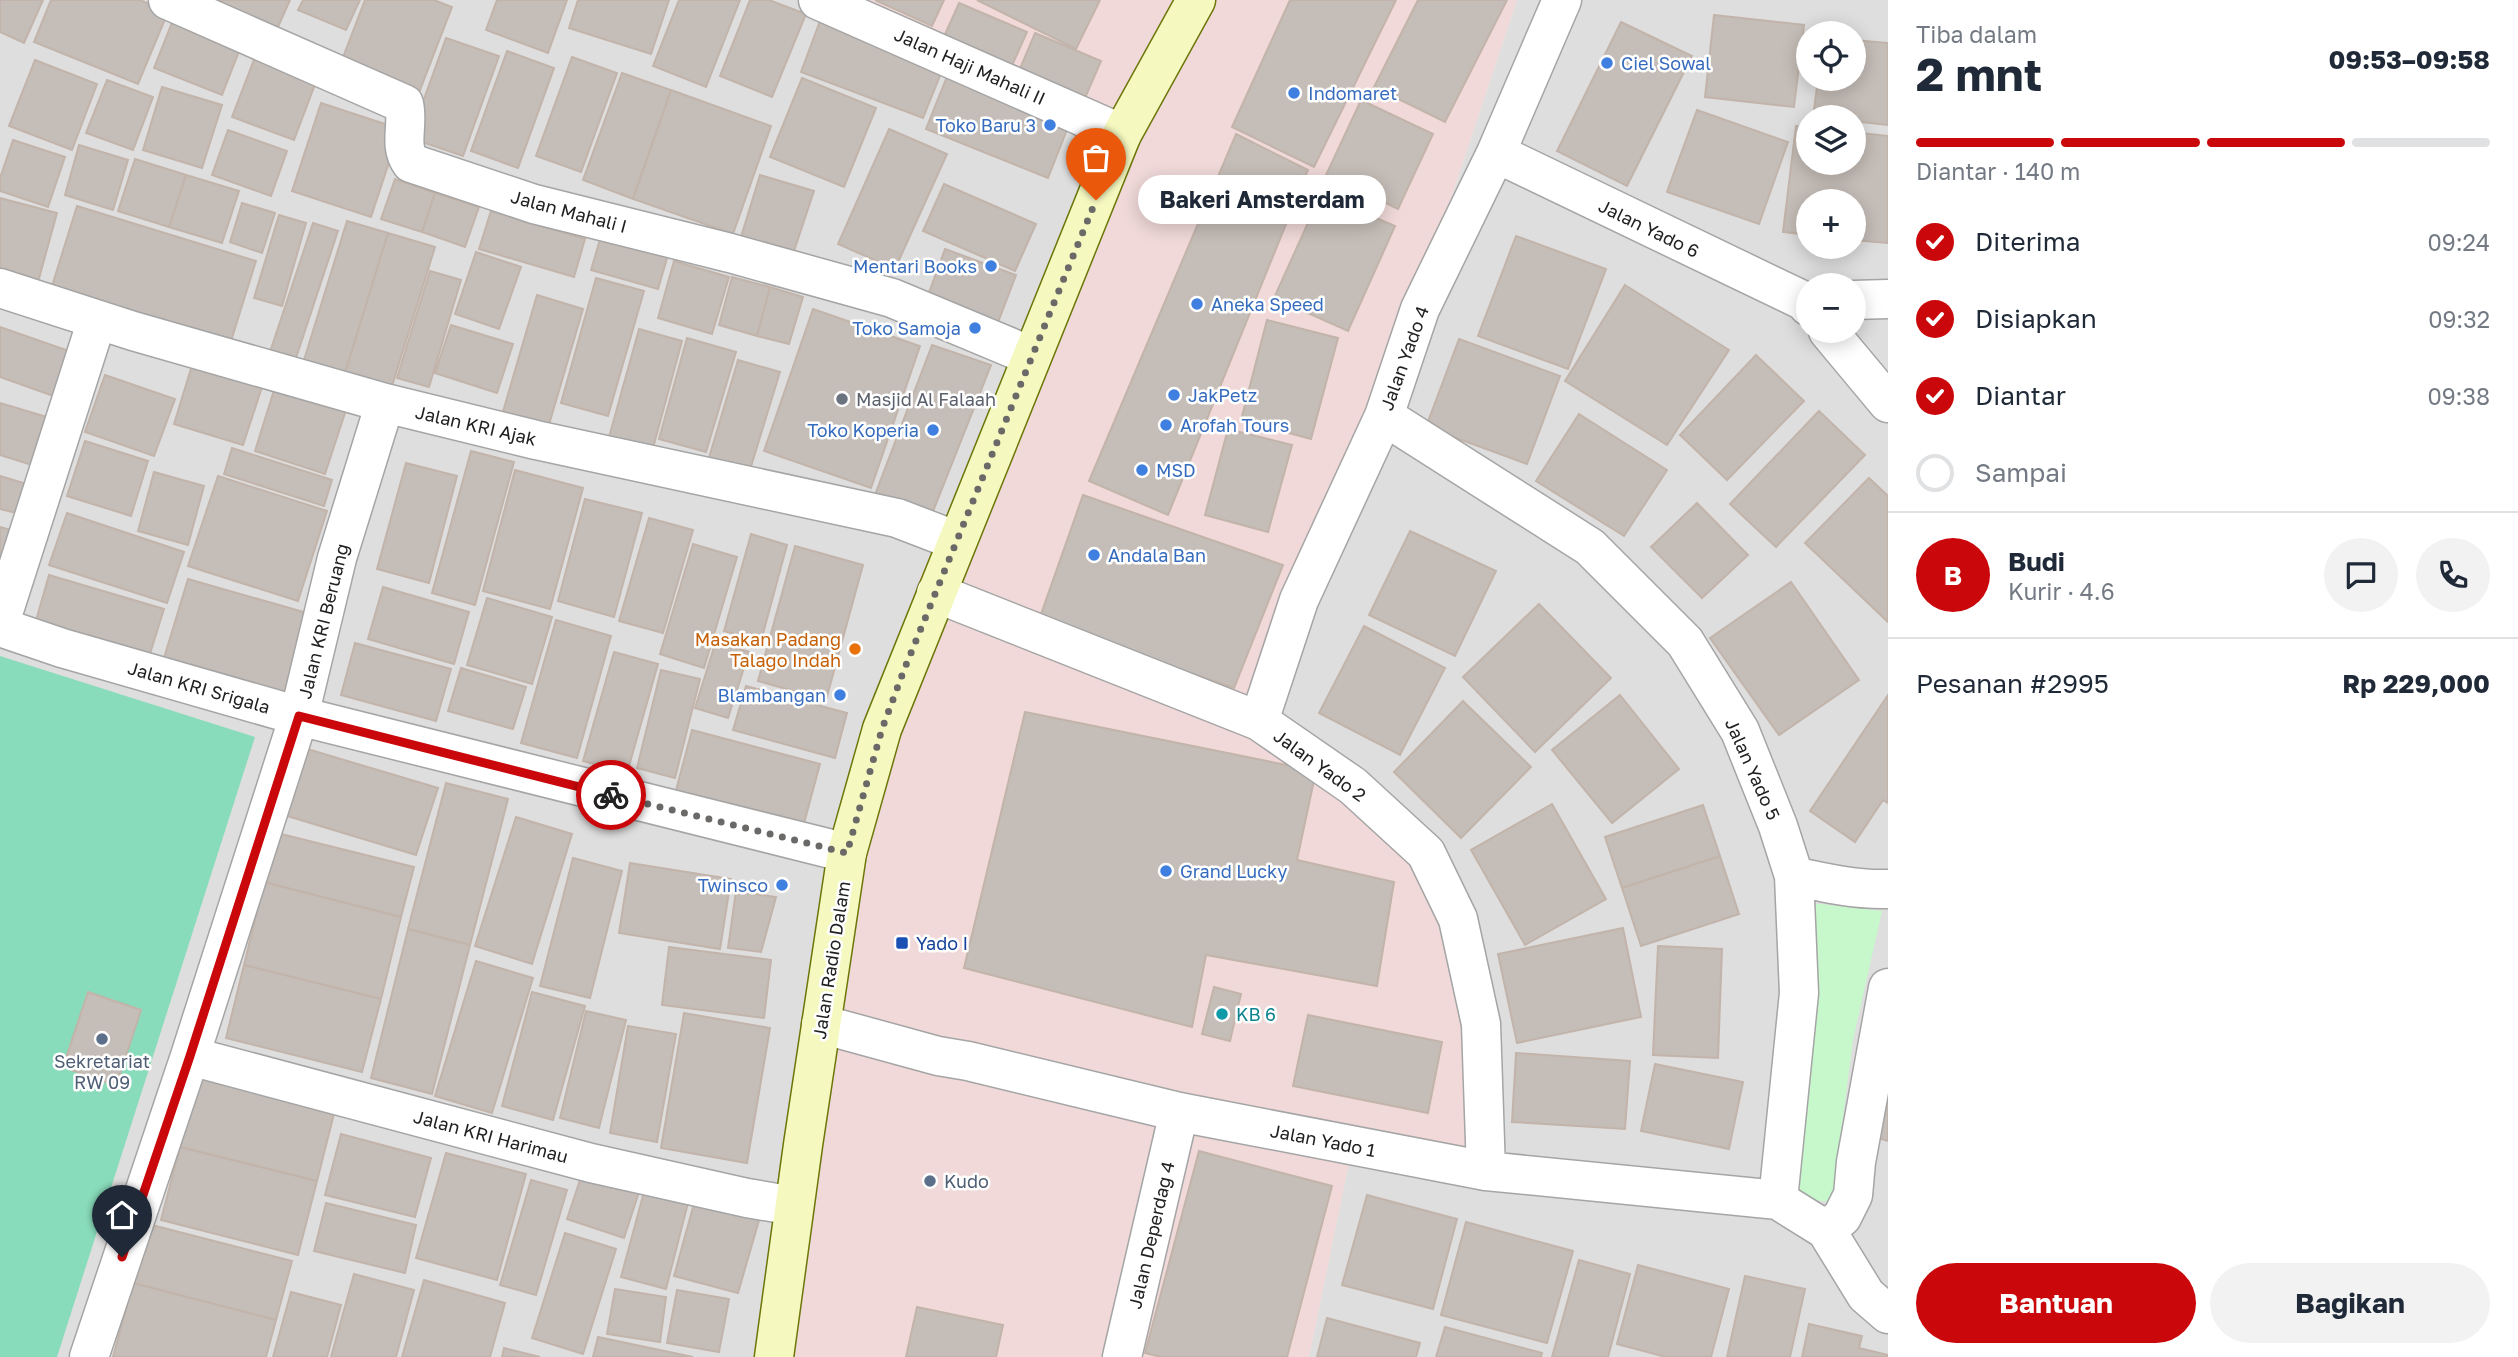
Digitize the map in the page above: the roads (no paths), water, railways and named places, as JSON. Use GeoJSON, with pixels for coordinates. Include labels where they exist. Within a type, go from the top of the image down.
{"type":"FeatureCollection","features":[{"type":"Feature","properties":{"kind":"main road","name":"Jalan Radio Dalam"},"geometry":{"type":"LineString","coordinates":[[774,1357],[847,853],[882,729],[1122,134],[1196,0]]}},
{"type":"Feature","properties":{"kind":"street","name":"Jalan Haji Mahali II"},"geometry":{"type":"LineString","coordinates":[[818,0],[1122,134]]}},
{"type":"Feature","properties":{"kind":"street","name":"Jalan Yado 4"},"geometry":{"type":"LineString","coordinates":[[1259,722],[1299,600],[1384,416],[1420,309],[1496,153],[1562,0]]}},
{"type":"Feature","properties":{"kind":"street","name":"Jalan Mahali I"},"geometry":{"type":"LineString","coordinates":[[177,2],[404,104],[406,113],[403,147],[411,163],[534,204],[730,253],[892,298],[1031,356]]}},
{"type":"Feature","properties":{"kind":"street","name":"Jalan Yado 6"},"geometry":{"type":"LineString","coordinates":[[1496,153],[1796,298]]}},
{"type":"Feature","properties":{"kind":"street","name":"Jalan KRI Ajak"},"geometry":{"type":"LineString","coordinates":[[0,288],[97,320],[385,403],[536,440],[897,518],[957,541]]}},
{"type":"Feature","properties":{"kind":"street"},"geometry":{"type":"LineString","coordinates":[[1866,300],[1888,299]]}},
{"type":"Feature","properties":{"kind":"street"},"geometry":{"type":"LineString","coordinates":[[0,625],[97,320]]}},
{"type":"Feature","properties":{"kind":"street"},"geometry":{"type":"LineString","coordinates":[[1838,343],[1888,403]]}},
{"type":"Feature","properties":{"kind":"street","name":"Jalan KRI Beruang"},"geometry":{"type":"LineString","coordinates":[[89,1357],[190,1056],[299,716],[337,558],[385,403]]}},
{"type":"Feature","properties":{"kind":"street","name":"Jalan Yado 5"},"geometry":{"type":"LineString","coordinates":[[1384,416],[1590,547],[1685,642],[1740,731],[1778,826],[1794,876],[1799,993],[1778,1200]]}},
{"type":"Feature","properties":{"kind":"street","name":"Jalan Yado 2"},"geometry":{"type":"LineString","coordinates":[[936,593],[1259,722],[1353,786],[1426,852],[1458,919],[1481,1024],[1486,1171]]}},
{"type":"Feature","properties":{"kind":"street","name":"Jalan KRI Srigala"},"geometry":{"type":"LineString","coordinates":[[0,625],[62,648],[299,716],[847,853]]}},
{"type":"Feature","properties":{"kind":"street"},"geometry":{"type":"LineString","coordinates":[[1794,876],[1831,885],[1869,890],[1888,889]]}},
{"type":"Feature","properties":{"kind":"street"},"geometry":{"type":"LineString","coordinates":[[1887,1318],[1866,1295],[1826,1230],[1842,1217],[1853,1195],[1856,1162],[1888,988]]}},
{"type":"Feature","properties":{"kind":"street","name":"Jalan Yado 1"},"geometry":{"type":"LineString","coordinates":[[821,1024],[938,1056],[1179,1112],[1486,1171],[1778,1200],[1826,1230]]}},
{"type":"Feature","properties":{"kind":"street","name":"Jalan KRI Harimau"},"geometry":{"type":"LineString","coordinates":[[190,1056],[591,1163],[794,1206]]}},
{"type":"Feature","properties":{"kind":"street","name":"Jalan Deperdag 4"},"geometry":{"type":"LineString","coordinates":[[1122,1357],[1179,1112]]}},
{"type":"Feature","properties":{"kind":"place","name":"Ciel Sowal"},"geometry":{"type":"Point","coordinates":[1607,63]}},
{"type":"Feature","properties":{"kind":"place","name":"Indomaret"},"geometry":{"type":"Point","coordinates":[1294,93]}},
{"type":"Feature","properties":{"kind":"place","name":"Toko Baru 3"},"geometry":{"type":"Point","coordinates":[1050,125]}},
{"type":"Feature","properties":{"kind":"place","name":"Bakeri Amsterdam"},"geometry":{"type":"Point","coordinates":[1096,200]}},
{"type":"Feature","properties":{"kind":"place","name":"Mentari Books"},"geometry":{"type":"Point","coordinates":[991,266]}},
{"type":"Feature","properties":{"kind":"place","name":"Aneka Speed"},"geometry":{"type":"Point","coordinates":[1197,304]}},
{"type":"Feature","properties":{"kind":"place","name":"Toko Samoja"},"geometry":{"type":"Point","coordinates":[975,328]}},
{"type":"Feature","properties":{"kind":"place","name":"JakPetz"},"geometry":{"type":"Point","coordinates":[1174,395]}},
{"type":"Feature","properties":{"kind":"place","name":"Masjid Al Falaah"},"geometry":{"type":"Point","coordinates":[842,399]}},
{"type":"Feature","properties":{"kind":"place","name":"Arofah Tours"},"geometry":{"type":"Point","coordinates":[1166,425]}},
{"type":"Feature","properties":{"kind":"place","name":"Toko Koperia"},"geometry":{"type":"Point","coordinates":[933,430]}},
{"type":"Feature","properties":{"kind":"place","name":"MSD"},"geometry":{"type":"Point","coordinates":[1142,470]}},
{"type":"Feature","properties":{"kind":"place","name":"Andala Ban"},"geometry":{"type":"Point","coordinates":[1094,555]}},
{"type":"Feature","properties":{"kind":"place","name":"Masakan Padang Talago Indah"},"geometry":{"type":"Point","coordinates":[855,649]}},
{"type":"Feature","properties":{"kind":"place","name":"Blambangan"},"geometry":{"type":"Point","coordinates":[840,695]}},
{"type":"Feature","properties":{"kind":"place","name":"Grand Lucky"},"geometry":{"type":"Point","coordinates":[1166,871]}},
{"type":"Feature","properties":{"kind":"place","name":"Twinsco"},"geometry":{"type":"Point","coordinates":[782,885]}},
{"type":"Feature","properties":{"kind":"place","name":"Yado I"},"geometry":{"type":"Point","coordinates":[902,943]}},
{"type":"Feature","properties":{"kind":"place","name":"KB 6"},"geometry":{"type":"Point","coordinates":[1222,1014]}},
{"type":"Feature","properties":{"kind":"place","name":"Sekretariat RW 09"},"geometry":{"type":"Point","coordinates":[102,1039]}},
{"type":"Feature","properties":{"kind":"place","name":"Kudo"},"geometry":{"type":"Point","coordinates":[930,1181]}}]}
